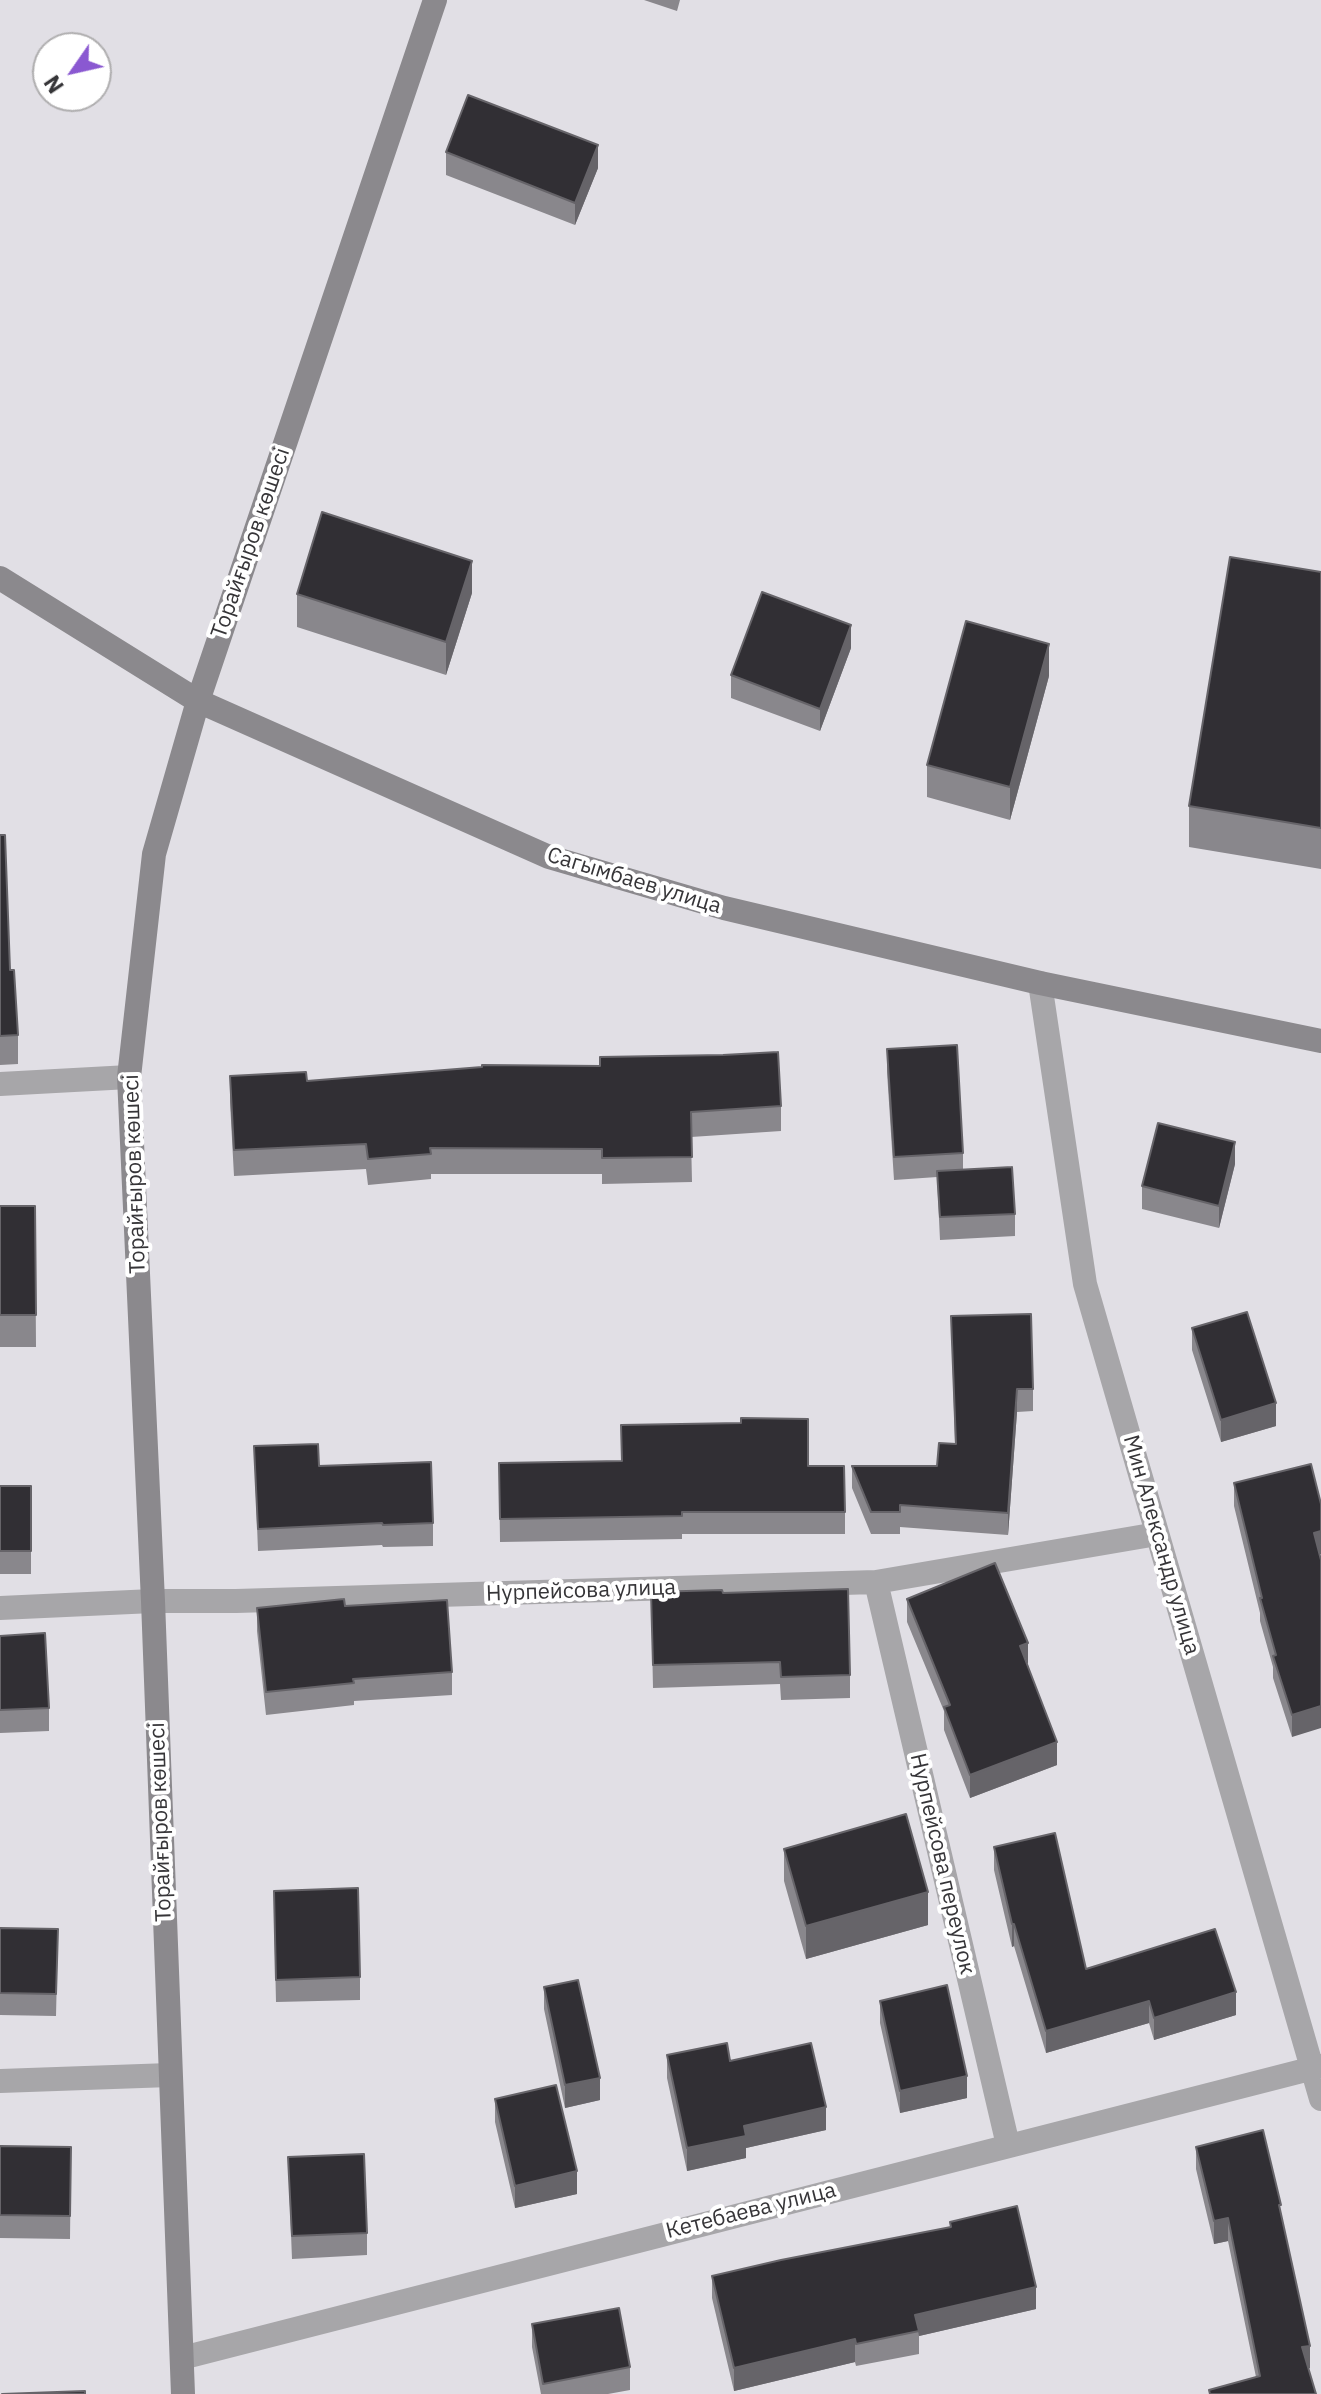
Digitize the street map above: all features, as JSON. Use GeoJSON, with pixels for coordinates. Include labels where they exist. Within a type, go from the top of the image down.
{"type":"FeatureCollection","features":[{"type":"Feature","properties":{"kind":"street","name":"Торайғыров көшесі"},"geometry":{"type":"LineString","coordinates":[[183,2394],[153,1601],[129,1077],[154,854],[198,701],[435,0]]}},
{"type":"Feature","properties":{"kind":"street","name":"Сагымбаев улица"},"geometry":{"type":"LineString","coordinates":[[0,578],[198,701],[549,857],[724,908],[1040,983],[1321,1041]]}},
{"type":"Feature","properties":{"kind":"street","name":"Мин Александр улица"},"geometry":{"type":"LineString","coordinates":[[1040,983],[1085,1284],[1317,2067],[1321,2099]]}},
{"type":"Feature","properties":{"kind":"street"},"geometry":{"type":"LineString","coordinates":[[0,1084],[129,1077]]}},
{"type":"Feature","properties":{"kind":"street","name":"Нурпейсова улица"},"geometry":{"type":"LineString","coordinates":[[0,1608],[153,1601],[876,1582],[1157,1534]]}},
{"type":"Feature","properties":{"kind":"street","name":"Нурпейсова переулок"},"geometry":{"type":"LineString","coordinates":[[876,1582],[1008,2145]]}},
{"type":"Feature","properties":{"kind":"street","name":"Кетебаева улица"},"geometry":{"type":"LineString","coordinates":[[182,2358],[1317,2067]]}},
{"type":"Feature","properties":{"kind":"street"},"geometry":{"type":"LineString","coordinates":[[0,2081],[170,2075]]}},
{"type":"Feature","properties":{"kind":"building"},"geometry":{"type":"Polygon","coordinates":[[[468,95],[598,145],[575,203],[446,152],[468,95]]]}},
{"type":"Feature","properties":{"kind":"building"},"geometry":{"type":"Polygon","coordinates":[[[322,512],[472,561],[446,642],[297,594],[322,512]]]}},
{"type":"Feature","properties":{"kind":"building"},"geometry":{"type":"Polygon","coordinates":[[[1230,557],[1321,572],[1321,828],[1189,806],[1230,557]]]}},
{"type":"Feature","properties":{"kind":"building"},"geometry":{"type":"Polygon","coordinates":[[[762,592],[851,625],[820,709],[731,675],[762,592]]]}},
{"type":"Feature","properties":{"kind":"building"},"geometry":{"type":"Polygon","coordinates":[[[966,621],[1049,644],[1010,787],[927,765],[966,621]]]}},
{"type":"Feature","properties":{"kind":"building"},"geometry":{"type":"Polygon","coordinates":[[[0,835],[5,835],[10,970],[14,970],[18,1035],[0,1036],[0,835]]]}},
{"type":"Feature","properties":{"kind":"building"},"geometry":{"type":"Polygon","coordinates":[[[957,1045],[963,1153],[894,1157],[887,1049],[957,1045]]]}},
{"type":"Feature","properties":{"kind":"building"},"geometry":{"type":"Polygon","coordinates":[[[778,1052],[781,1106],[691,1112],[692,1157],[602,1158],[602,1149],[430,1148],[431,1154],[368,1159],[366,1144],[234,1150],[230,1076],[306,1072],[307,1081],[482,1065],[600,1066],[600,1057],[778,1052]]]}},
{"type":"Feature","properties":{"kind":"building"},"geometry":{"type":"Polygon","coordinates":[[[1158,1123],[1235,1142],[1219,1206],[1142,1186],[1158,1123]]]}},
{"type":"Feature","properties":{"kind":"building"},"geometry":{"type":"Polygon","coordinates":[[[1012,1167],[1015,1214],[940,1217],[937,1171],[1012,1167]]]}},
{"type":"Feature","properties":{"kind":"building"},"geometry":{"type":"Polygon","coordinates":[[[0,1206],[35,1206],[36,1315],[0,1315],[0,1206]]]}},
{"type":"Feature","properties":{"kind":"building"},"geometry":{"type":"Polygon","coordinates":[[[1247,1312],[1276,1403],[1221,1420],[1192,1328],[1247,1312]]]}},
{"type":"Feature","properties":{"kind":"building"},"geometry":{"type":"Polygon","coordinates":[[[1031,1314],[1033,1389],[1017,1389],[1008,1513],[900,1505],[900,1512],[871,1512],[852,1466],[937,1466],[939,1443],[956,1444],[951,1316],[1031,1314]]]}},
{"type":"Feature","properties":{"kind":"building"},"geometry":{"type":"Polygon","coordinates":[[[741,1418],[808,1419],[808,1466],[844,1466],[845,1512],[682,1512],[682,1516],[500,1519],[499,1463],[622,1461],[621,1425],[741,1423],[741,1418]]]}},
{"type":"Feature","properties":{"kind":"building"},"geometry":{"type":"Polygon","coordinates":[[[318,1444],[319,1466],[431,1462],[433,1523],[258,1529],[254,1446],[318,1444]]]}},
{"type":"Feature","properties":{"kind":"building"},"geometry":{"type":"Polygon","coordinates":[[[1311,1464],[1321,1504],[1321,1531],[1314,1533],[1321,1560],[1321,1706],[1292,1715],[1273,1656],[1276,1655],[1234,1483],[1311,1464]]]}},
{"type":"Feature","properties":{"kind":"building"},"geometry":{"type":"Polygon","coordinates":[[[0,1486],[31,1486],[31,1551],[0,1551],[0,1486]]]}},
{"type":"Feature","properties":{"kind":"building"},"geometry":{"type":"Polygon","coordinates":[[[995,1563],[1028,1643],[1020,1646],[1057,1742],[970,1775],[944,1707],[950,1705],[907,1599],[995,1563]]]}},
{"type":"Feature","properties":{"kind":"building"},"geometry":{"type":"Polygon","coordinates":[[[848,1589],[850,1675],[781,1677],[780,1662],[653,1665],[651,1592],[848,1589]]]}},
{"type":"Feature","properties":{"kind":"building"},"geometry":{"type":"Polygon","coordinates":[[[344,1599],[345,1606],[447,1600],[452,1672],[353,1679],[354,1683],[266,1692],[257,1608],[344,1599]]]}},
{"type":"Feature","properties":{"kind":"building"},"geometry":{"type":"Polygon","coordinates":[[[45,1633],[49,1708],[0,1710],[0,1636],[45,1633]]]}},
{"type":"Feature","properties":{"kind":"building"},"geometry":{"type":"Polygon","coordinates":[[[906,1814],[928,1892],[806,1926],[784,1849],[906,1814]]]}},
{"type":"Feature","properties":{"kind":"building"},"geometry":{"type":"Polygon","coordinates":[[[1055,1833],[1086,1969],[1215,1929],[1236,1992],[1154,2018],[1149,2001],[1046,2031],[1012,1924],[994,1847],[1055,1833]]]}},
{"type":"Feature","properties":{"kind":"building"},"geometry":{"type":"Polygon","coordinates":[[[358,1888],[360,1977],[276,1980],[274,1891],[358,1888]]]}},
{"type":"Feature","properties":{"kind":"building"},"geometry":{"type":"Polygon","coordinates":[[[0,1928],[58,1929],[56,1994],[0,1993],[0,1928]]]}},
{"type":"Feature","properties":{"kind":"building"},"geometry":{"type":"Polygon","coordinates":[[[578,1980],[600,2078],[565,2085],[544,1987],[578,1980]]]}},
{"type":"Feature","properties":{"kind":"building"},"geometry":{"type":"Polygon","coordinates":[[[947,1985],[967,2076],[900,2091],[880,2001],[947,1985]]]}},
{"type":"Feature","properties":{"kind":"building"},"geometry":{"type":"Polygon","coordinates":[[[727,2043],[730,2061],[811,2043],[826,2107],[744,2126],[746,2136],[687,2148],[667,2055],[727,2043]]]}},
{"type":"Feature","properties":{"kind":"building"},"geometry":{"type":"Polygon","coordinates":[[[556,2085],[577,2171],[515,2186],[495,2099],[556,2085]]]}},
{"type":"Feature","properties":{"kind":"building"},"geometry":{"type":"Polygon","coordinates":[[[1263,2130],[1310,2346],[1302,2347],[1316,2394],[1210,2394],[1209,2390],[1260,2376],[1228,2218],[1214,2221],[1196,2147],[1263,2130]]]}},
{"type":"Feature","properties":{"kind":"building"},"geometry":{"type":"Polygon","coordinates":[[[0,2146],[71,2147],[70,2216],[0,2215],[0,2146]]]}},
{"type":"Feature","properties":{"kind":"building"},"geometry":{"type":"Polygon","coordinates":[[[364,2154],[367,2233],[292,2236],[288,2157],[364,2154]]]}},
{"type":"Feature","properties":{"kind":"building"},"geometry":{"type":"Polygon","coordinates":[[[1017,2206],[1036,2287],[915,2315],[919,2331],[856,2344],[855,2339],[734,2368],[712,2276],[951,2227],[950,2222],[1017,2206]]]}},
{"type":"Feature","properties":{"kind":"building"},"geometry":{"type":"Polygon","coordinates":[[[619,2308],[630,2367],[543,2384],[532,2324],[619,2308]]]}},
{"type":"Feature","properties":{"kind":"building"},"geometry":{"type":"Polygon","coordinates":[[[85,2391],[85,2394],[2,2394],[85,2391]]]}}]}
